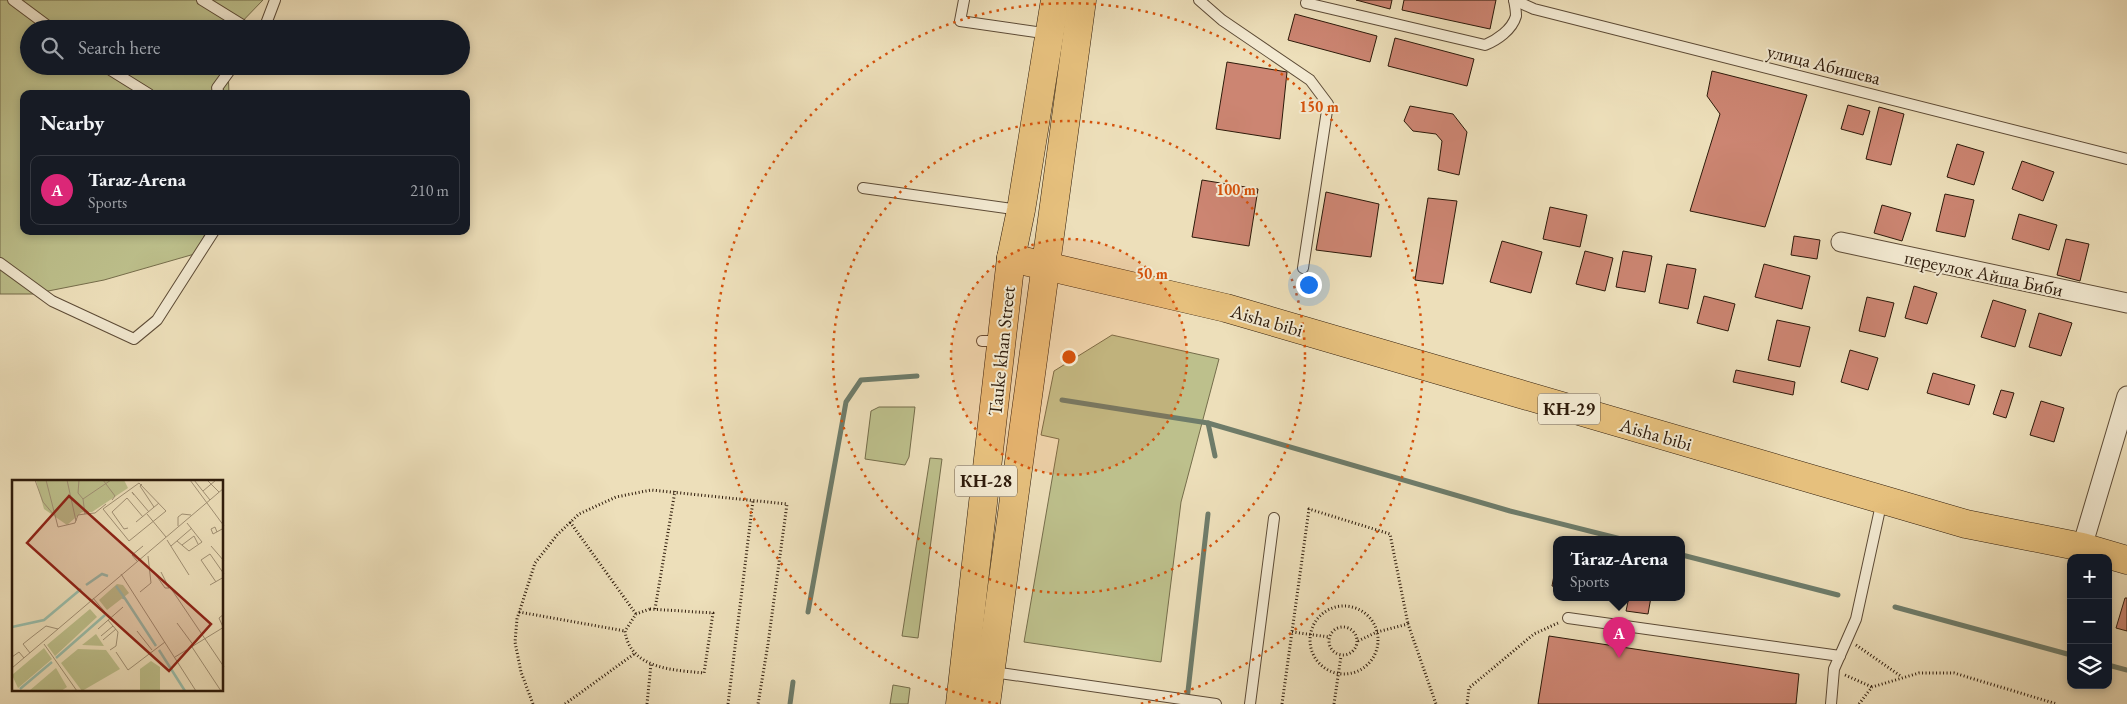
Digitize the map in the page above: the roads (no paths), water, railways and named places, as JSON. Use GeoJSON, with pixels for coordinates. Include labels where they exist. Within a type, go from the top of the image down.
{"type":"FeatureCollection","features":[{"type":"Feature","properties":{"kind":"main road","name":"Tauke khan Street"},"geometry":{"type":"LineString","coordinates":[[986,704],[977,670],[992,341],[1021,210],[1055,0]]}},
{"type":"Feature","properties":{"kind":"main road","name":"Tauke khan Street"},"geometry":{"type":"LineString","coordinates":[[960,704],[977,670],[1045,266],[1082,0]]}},
{"type":"Feature","properties":{"kind":"main road","name":"Aisha bibi"},"geometry":{"type":"LineString","coordinates":[[1011,258],[1226,308],[1377,354],[1966,524],[2082,547],[2127,560]]}},
{"type":"Feature","properties":{"kind":"street","name":"переулок Айша Биби"},"geometry":{"type":"LineString","coordinates":[[1841,242],[2127,303]]}},
{"type":"Feature","properties":{"kind":"street"},"geometry":{"type":"LineString","coordinates":[[2082,547],[2127,396]]}},
{"type":"Feature","properties":{"kind":"lane"},"geometry":{"type":"LineString","coordinates":[[13,0],[40,20]]}},
{"type":"Feature","properties":{"kind":"lane"},"geometry":{"type":"LineString","coordinates":[[202,0],[234,20]]}},
{"type":"Feature","properties":{"kind":"lane"},"geometry":{"type":"LineString","coordinates":[[267,20],[275,0]]}},
{"type":"Feature","properties":{"kind":"lane"},"geometry":{"type":"LineString","coordinates":[[964,0],[960,21],[1051,34]]}},
{"type":"Feature","properties":{"kind":"lane"},"geometry":{"type":"LineString","coordinates":[[1199,0],[1222,20],[1310,80],[1328,104],[1303,268]]}},
{"type":"Feature","properties":{"kind":"lane"},"geometry":{"type":"LineString","coordinates":[[1306,3],[1485,45],[1496,40],[1506,32],[1516,16],[1514,0]]}},
{"type":"Feature","properties":{"kind":"lane","name":"улица Абишева"},"geometry":{"type":"LineString","coordinates":[[1514,0],[1534,9],[2127,159]]}},
{"type":"Feature","properties":{"kind":"lane"},"geometry":{"type":"LineString","coordinates":[[118,75],[143,90]]}},
{"type":"Feature","properties":{"kind":"lane"},"geometry":{"type":"LineString","coordinates":[[218,90],[217,88],[226,75]]}},
{"type":"Feature","properties":{"kind":"lane"},"geometry":{"type":"LineString","coordinates":[[863,188],[1021,210]]}},
{"type":"Feature","properties":{"kind":"lane"},"geometry":{"type":"LineString","coordinates":[[3,267],[52,301],[134,339],[157,320],[211,235]]}},
{"type":"Feature","properties":{"kind":"lane"},"geometry":{"type":"LineString","coordinates":[[1831,704],[1834,669],[1856,618],[1882,499]]}},
{"type":"Feature","properties":{"kind":"lane"},"geometry":{"type":"LineString","coordinates":[[1250,704],[1274,518]]}},
{"type":"Feature","properties":{"kind":"lane"},"geometry":{"type":"LineString","coordinates":[[1568,618],[1840,656]]}},
{"type":"Feature","properties":{"kind":"lane"},"geometry":{"type":"LineString","coordinates":[[977,670],[1216,704]]}},
{"type":"Feature","properties":{"kind":"waterway"},"geometry":{"type":"LineString","coordinates":[[808,612],[846,402],[861,380],[917,376]]}},
{"type":"Feature","properties":{"kind":"waterway"},"geometry":{"type":"LineString","coordinates":[[1062,400],[1208,423],[1215,456]]}},
{"type":"Feature","properties":{"kind":"waterway"},"geometry":{"type":"LineString","coordinates":[[1208,423],[1510,511],[1609,536]]}},
{"type":"Feature","properties":{"kind":"waterway"},"geometry":{"type":"LineString","coordinates":[[1187,700],[1208,514]]}},
{"type":"Feature","properties":{"kind":"waterway"},"geometry":{"type":"LineString","coordinates":[[1685,556],[1838,595]]}},
{"type":"Feature","properties":{"kind":"waterway"},"geometry":{"type":"LineString","coordinates":[[1895,607],[2067,654]]}},
{"type":"Feature","properties":{"kind":"waterway"},"geometry":{"type":"LineString","coordinates":[[2112,666],[2127,670]]}},
{"type":"Feature","properties":{"kind":"waterway"},"geometry":{"type":"LineString","coordinates":[[790,704],[793,682]]}},
{"type":"Feature","properties":{"kind":"place","name":"Taraz-Arena"},"geometry":{"type":"Point","coordinates":[1619,658]}}]}
